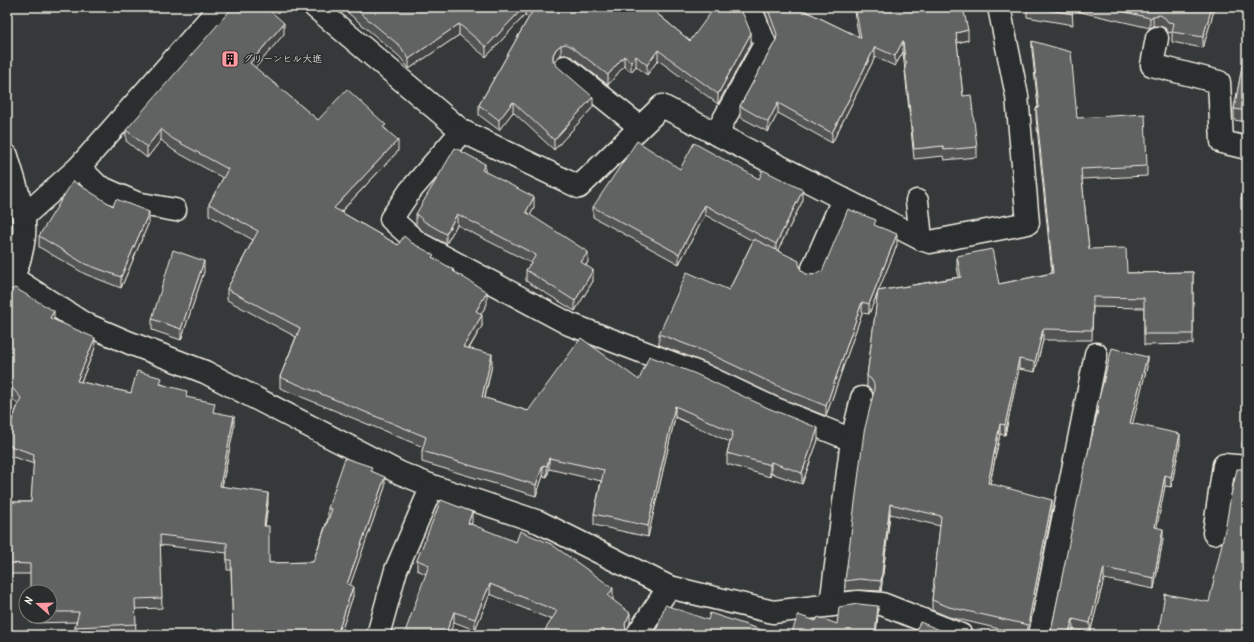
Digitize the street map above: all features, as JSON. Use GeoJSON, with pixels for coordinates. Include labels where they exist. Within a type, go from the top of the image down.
{"type":"FeatureCollection","features":[{"type":"Feature","properties":{"kind":"street"},"geometry":{"type":"LineString","coordinates":[[24,216],[79,166],[220,7]]}},
{"type":"Feature","properties":{"kind":"street"},"geometry":{"type":"LineString","coordinates":[[315,7],[462,131],[579,187],[662,106],[921,239],[930,242],[1028,223],[1017,96],[999,7]]}},
{"type":"Feature","properties":{"kind":"street"},"geometry":{"type":"LineString","coordinates":[[716,134],[765,44],[754,17],[743,7]]}},
{"type":"Feature","properties":{"kind":"street"},"geometry":{"type":"LineString","coordinates":[[1157,38],[1152,66],[1219,82],[1222,142],[1247,148]]}},
{"type":"Feature","properties":{"kind":"street"},"geometry":{"type":"LineString","coordinates":[[565,67],[640,127]]}},
{"type":"Feature","properties":{"kind":"street"},"geometry":{"type":"LineString","coordinates":[[462,131],[410,191],[391,219],[418,243],[569,324],[701,374],[773,408],[852,440]]}},
{"type":"Feature","properties":{"kind":"street"},"geometry":{"type":"LineString","coordinates":[[7,156],[24,216],[23,247],[10,283],[83,323],[205,372],[400,473],[432,486],[539,522],[669,587],[773,612],[858,602],[882,604],[961,635]]}},
{"type":"Feature","properties":{"kind":"street"},"geometry":{"type":"LineString","coordinates":[[79,166],[98,186],[136,203],[175,210]]}},
{"type":"Feature","properties":{"kind":"street"},"geometry":{"type":"LineString","coordinates":[[811,273],[843,199]]}},
{"type":"Feature","properties":{"kind":"street"},"geometry":{"type":"LineString","coordinates":[[917,201],[921,239]]}},
{"type":"Feature","properties":{"kind":"street"},"geometry":{"type":"LineString","coordinates":[[1040,635],[1096,354]]}},
{"type":"Feature","properties":{"kind":"street"},"geometry":{"type":"LineString","coordinates":[[831,605],[852,440],[862,398]]}},
{"type":"Feature","properties":{"kind":"street"},"geometry":{"type":"LineString","coordinates":[[1214,533],[1224,465],[1247,467]]}},
{"type":"Feature","properties":{"kind":"street"},"geometry":{"type":"LineString","coordinates":[[378,635],[396,570],[432,486]]}},
{"type":"Feature","properties":{"kind":"street"},"geometry":{"type":"LineString","coordinates":[[637,635],[669,587]]}},
{"type":"Feature","properties":{"kind":"building"},"geometry":{"type":"Polygon","coordinates":[[[233,7],[266,7],[284,23],[250,63],[318,120],[347,89],[386,125],[383,127],[398,140],[334,208],[398,245],[404,236],[412,243],[434,255],[432,257],[487,292],[476,311],[482,315],[463,347],[492,354],[482,397],[528,411],[581,338],[639,380],[649,356],[696,374],[768,408],[818,428],[802,473],[771,462],[770,465],[727,453],[733,432],[675,406],[648,526],[594,514],[604,470],[549,458],[547,466],[543,465],[536,485],[422,451],[426,437],[280,377],[300,328],[227,289],[258,231],[209,204],[228,169],[173,139],[161,129],[147,147],[126,130],[233,7]]]}},
{"type":"Feature","properties":{"kind":"building"},"geometry":{"type":"Polygon","coordinates":[[[353,7],[524,7],[486,47],[459,24],[409,59],[400,46],[353,7]]]}},
{"type":"Feature","properties":{"kind":"building"},"geometry":{"type":"Polygon","coordinates":[[[528,7],[649,7],[690,41],[715,7],[736,7],[743,14],[751,33],[718,94],[658,50],[647,65],[636,56],[631,62],[624,56],[608,75],[572,47],[566,44],[561,45],[556,49],[553,55],[553,61],[593,97],[554,140],[513,102],[499,120],[479,105],[533,10],[528,7]]]}},
{"type":"Feature","properties":{"kind":"building"},"geometry":{"type":"Polygon","coordinates":[[[767,7],[797,7],[861,38],[855,7],[963,7],[968,30],[956,33],[963,96],[971,95],[977,147],[944,150],[943,146],[914,149],[905,66],[907,62],[905,61],[903,41],[895,56],[875,47],[832,133],[778,103],[768,122],[740,106],[776,40],[777,34],[767,7]]]}},
{"type":"Feature","properties":{"kind":"building"},"geometry":{"type":"Polygon","coordinates":[[[1030,7],[1072,7],[1073,14],[1030,7]]]}},
{"type":"Feature","properties":{"kind":"building"},"geometry":{"type":"Polygon","coordinates":[[[1105,7],[1212,7],[1203,37],[1172,32],[1174,23],[1168,22],[1160,15],[1150,18],[1105,7]]]}},
{"type":"Feature","properties":{"kind":"building"},"geometry":{"type":"Polygon","coordinates":[[[1032,41],[1071,52],[1077,118],[1145,114],[1147,166],[1081,169],[1089,249],[1126,248],[1127,273],[1193,272],[1193,334],[1144,334],[1144,298],[1093,297],[1092,330],[1043,329],[1035,362],[1019,359],[1005,425],[1000,424],[988,483],[1052,500],[1028,625],[949,607],[932,600],[941,516],[890,504],[881,581],[859,579],[845,581],[864,432],[874,391],[874,384],[867,376],[878,291],[961,277],[957,256],[992,249],[999,284],[1053,273],[1036,108],[1039,107],[1032,41]]]}},
{"type":"Feature","properties":{"kind":"building"},"geometry":{"type":"Polygon","coordinates":[[[1247,41],[1247,111],[1234,109],[1247,41]]]}},
{"type":"Feature","properties":{"kind":"building"},"geometry":{"type":"Polygon","coordinates":[[[637,141],[680,169],[694,143],[759,179],[763,170],[803,190],[776,244],[705,205],[679,254],[593,207],[637,141]]]}},
{"type":"Feature","properties":{"kind":"building"},"geometry":{"type":"Polygon","coordinates":[[[455,148],[485,164],[482,170],[534,197],[526,212],[588,252],[581,262],[593,270],[575,301],[526,270],[536,255],[457,214],[446,234],[425,222],[416,214],[455,148]]]}},
{"type":"Feature","properties":{"kind":"building"},"geometry":{"type":"Polygon","coordinates":[[[1247,166],[1247,207],[1244,207],[1246,200],[1241,199],[1247,166]]]}},
{"type":"Feature","properties":{"kind":"building"},"geometry":{"type":"Polygon","coordinates":[[[73,181],[113,206],[116,199],[149,212],[121,277],[85,264],[39,236],[73,181]]]}},
{"type":"Feature","properties":{"kind":"building"},"geometry":{"type":"Polygon","coordinates":[[[848,209],[876,220],[874,225],[897,234],[869,304],[862,302],[826,406],[778,386],[706,352],[659,334],[687,272],[729,290],[754,239],[799,261],[801,270],[806,274],[813,275],[820,271],[822,272],[848,209]]]}},
{"type":"Feature","properties":{"kind":"building"},"geometry":{"type":"Polygon","coordinates":[[[173,250],[204,261],[181,329],[152,319],[173,250]]]}},
{"type":"Feature","properties":{"kind":"building"},"geometry":{"type":"Polygon","coordinates":[[[15,288],[54,311],[50,318],[95,338],[77,381],[131,393],[137,371],[162,378],[160,384],[187,391],[186,397],[215,403],[213,412],[234,416],[220,486],[268,493],[264,526],[269,526],[269,563],[313,562],[332,509],[328,508],[345,458],[372,467],[371,471],[385,477],[347,584],[353,586],[337,635],[233,635],[231,560],[227,560],[227,543],[160,535],[162,598],[135,599],[136,624],[75,627],[79,612],[58,612],[58,584],[30,584],[30,564],[7,563],[7,502],[31,502],[34,454],[7,445],[7,433],[21,398],[7,382],[8,291],[15,288]]]}},
{"type":"Feature","properties":{"kind":"building"},"geometry":{"type":"Polygon","coordinates":[[[1112,348],[1147,357],[1130,423],[1180,434],[1171,477],[1165,475],[1155,527],[1163,529],[1154,578],[1104,568],[1090,623],[1073,619],[1068,635],[1051,631],[1083,474],[1099,406],[1097,406],[1112,348]]]}},
{"type":"Feature","properties":{"kind":"building"},"geometry":{"type":"Polygon","coordinates":[[[1247,423],[1247,445],[1242,444],[1247,423]]]}},
{"type":"Feature","properties":{"kind":"building"},"geometry":{"type":"Polygon","coordinates":[[[1237,469],[1247,469],[1247,635],[1158,635],[1165,594],[1209,602],[1237,469]]]}},
{"type":"Feature","properties":{"kind":"building"},"geometry":{"type":"Polygon","coordinates":[[[441,500],[472,512],[468,523],[516,542],[520,531],[551,544],[613,588],[608,596],[630,613],[625,624],[626,630],[630,635],[542,635],[557,611],[490,584],[475,619],[454,612],[445,635],[404,635],[429,565],[417,560],[441,500]]]}},
{"type":"Feature","properties":{"kind":"building"},"geometry":{"type":"Polygon","coordinates":[[[858,604],[878,606],[875,635],[791,635],[798,615],[816,621],[818,617],[837,624],[839,607],[858,604]]]}},
{"type":"Feature","properties":{"kind":"building"},"geometry":{"type":"Polygon","coordinates":[[[665,605],[708,620],[710,613],[777,635],[644,635],[650,627],[656,632],[665,605]]]}},
{"type":"Feature","properties":{"kind":"building"},"geometry":{"type":"Polygon","coordinates":[[[920,622],[952,635],[914,635],[920,622]]]}},
{"type":"Feature","properties":{"kind":"place","name":"グリーンヒル大進"},"geometry":{"type":"Point","coordinates":[230,59]}}]}
